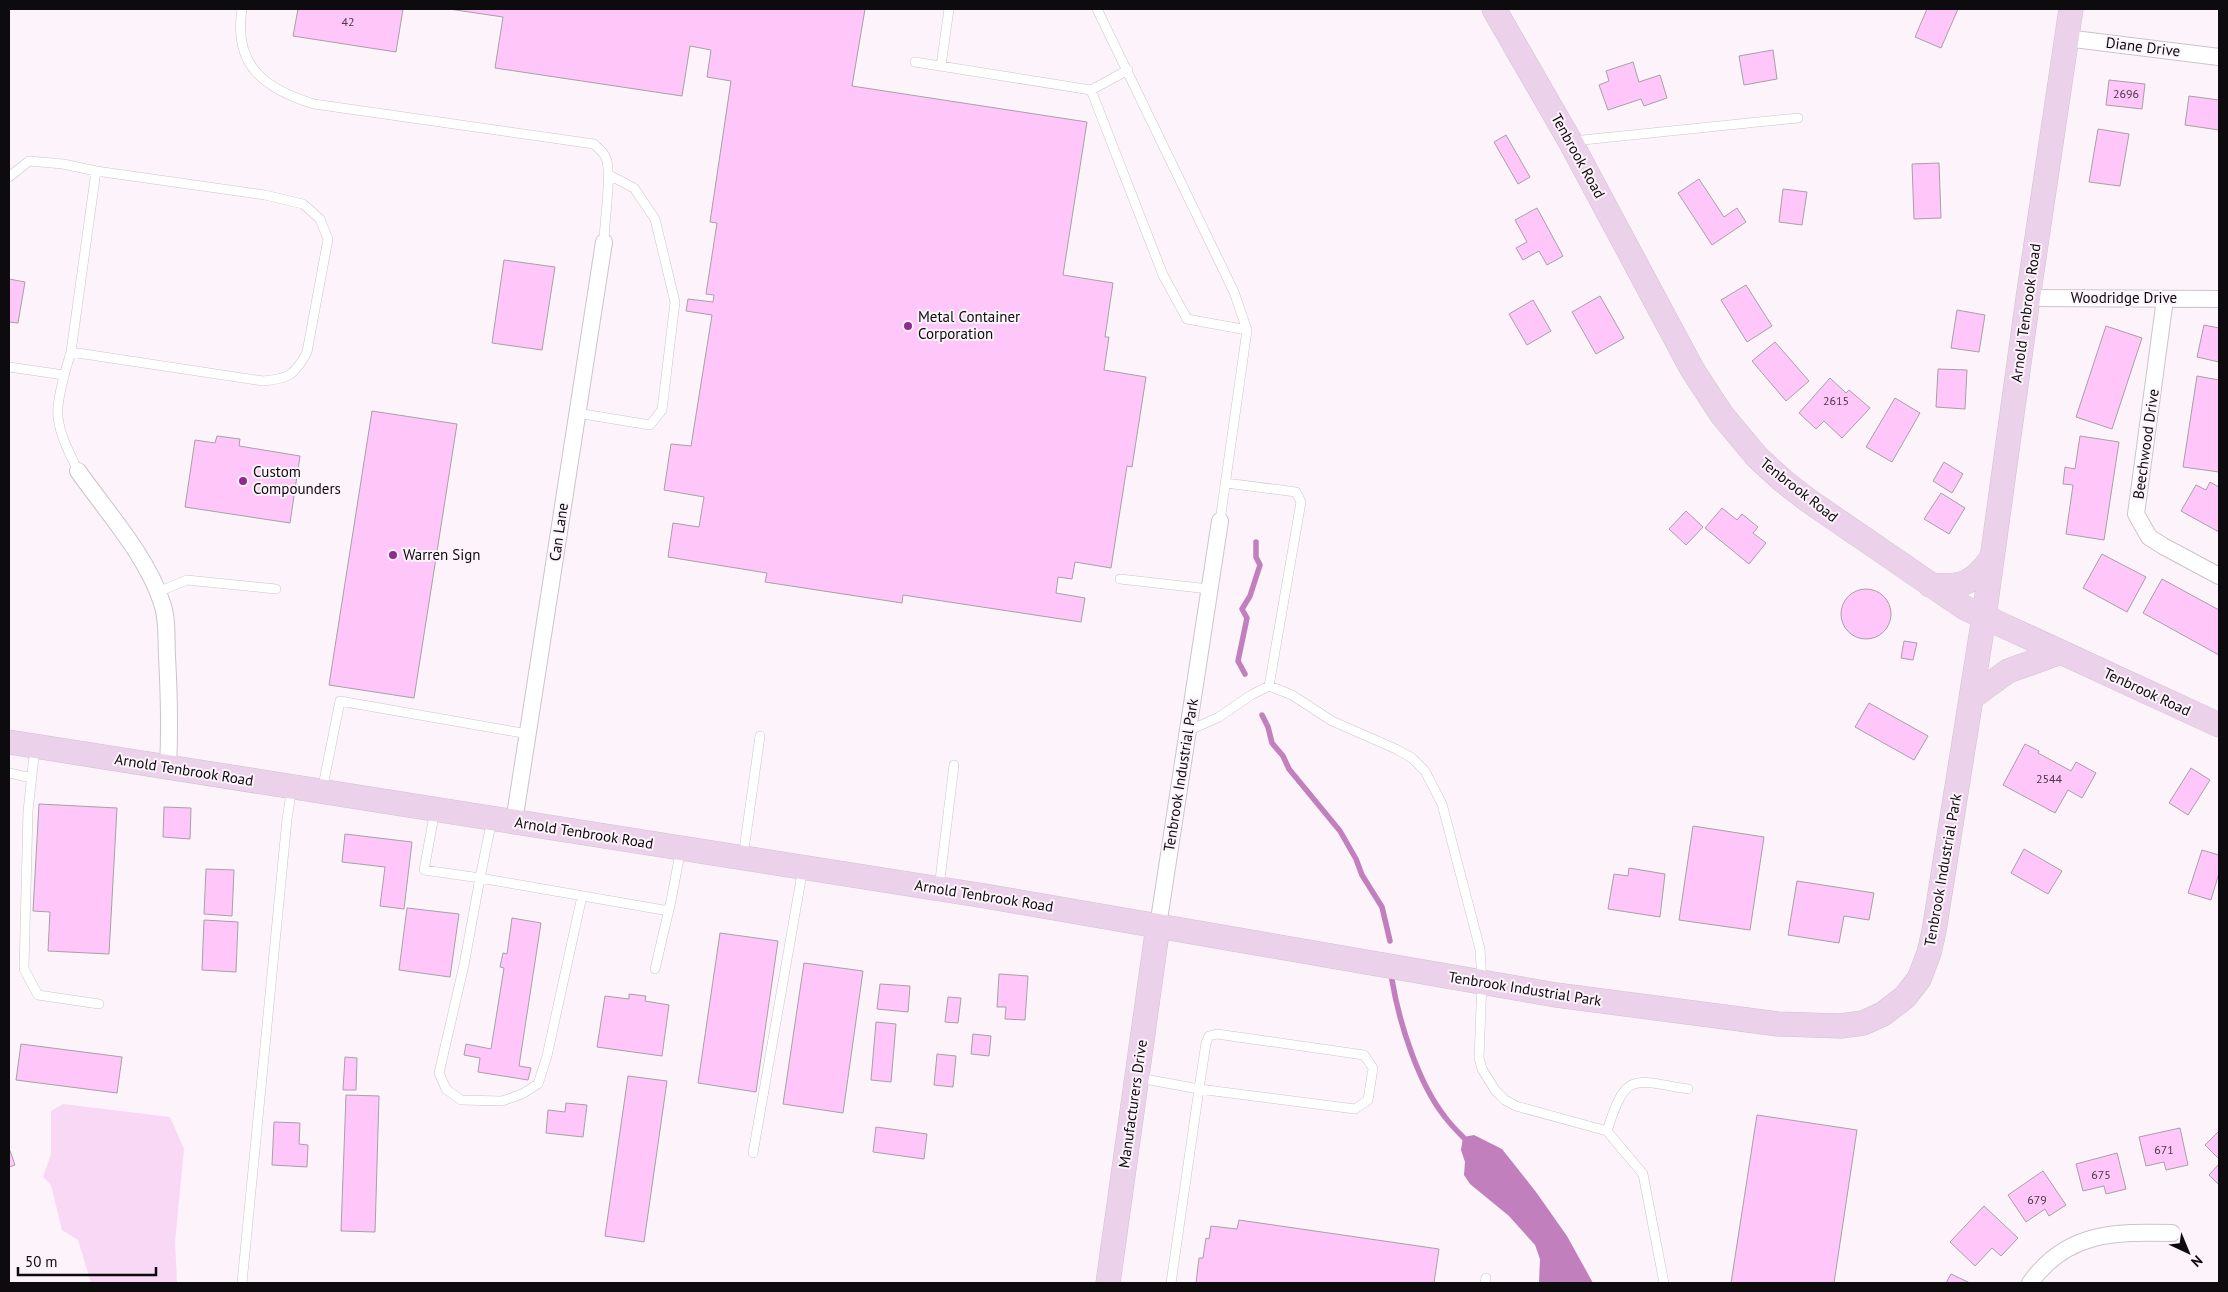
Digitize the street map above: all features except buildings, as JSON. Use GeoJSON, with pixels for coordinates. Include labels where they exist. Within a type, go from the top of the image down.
{"type":"FeatureCollection","features":[{"type":"Feature","properties":{"kind":"street","name":"Tenbrook Road"},"geometry":{"type":"LineString","coordinates":[[1494,9],[1570,141],[1692,369],[1733,430],[1757,457],[1782,480],[1965,608],[2219,726]]}},
{"type":"Feature","properties":{"kind":"street","name":"Arnold Tenbrook Road"},"geometry":{"type":"LineString","coordinates":[[1984,617],[2070,9]]}},
{"type":"Feature","properties":{"kind":"street","name":"Diane Drive"},"geometry":{"type":"LineString","coordinates":[[2066,38],[2219,57]]}},
{"type":"Feature","properties":{"kind":"street","name":"Can Lane"},"geometry":{"type":"LineString","coordinates":[[503,821],[528,734],[604,242]]}},
{"type":"Feature","properties":{"kind":"street","name":"Woodridge Drive"},"geometry":{"type":"LineString","coordinates":[[2028,298],[2219,299]]}},
{"type":"Feature","properties":{"kind":"street","name":"Beechwood Drive"},"geometry":{"type":"LineString","coordinates":[[2166,299],[2136,514],[2149,536],[2162,546],[2219,576]]}},
{"type":"Feature","properties":{"kind":"street"},"geometry":{"type":"LineString","coordinates":[[78,472],[138,556],[163,604],[167,632],[170,734],[168,767]]}},
{"type":"Feature","properties":{"kind":"street","name":"Tenbrook Industrial Park"},"geometry":{"type":"LineString","coordinates":[[1220,521],[1158,926],[1482,982],[1686,1013],[1806,1026],[1852,1025],[1883,1014],[1901,1001],[1912,988],[1921,974],[1930,948],[1984,617]]}},
{"type":"Feature","properties":{"kind":"street"},"geometry":{"type":"LineString","coordinates":[[1930,585],[1950,587],[1966,584],[1980,574],[1992,558]]}},
{"type":"Feature","properties":{"kind":"street"},"geometry":{"type":"LineString","coordinates":[[1971,698],[2008,671],[2061,652]]}},
{"type":"Feature","properties":{"kind":"street","name":"Arnold Tenbrook Road"},"geometry":{"type":"LineString","coordinates":[[9,742],[939,888],[1158,926]]}},
{"type":"Feature","properties":{"kind":"street","name":"Manufacturers Drive"},"geometry":{"type":"LineString","coordinates":[[1108,1283],[1158,926]]}},
{"type":"Feature","properties":{"kind":"street"},"geometry":{"type":"LineString","coordinates":[[2030,1283],[2037,1273],[2055,1257],[2074,1245],[2097,1236],[2119,1232],[2172,1233]]}},
{"type":"Feature","properties":{"kind":"lane"},"geometry":{"type":"LineString","coordinates":[[242,9],[240,38],[249,62],[264,82],[288,96],[314,104],[594,144],[606,156],[609,175],[604,242]]}},
{"type":"Feature","properties":{"kind":"lane"},"geometry":{"type":"LineString","coordinates":[[941,66],[949,9]]}},
{"type":"Feature","properties":{"kind":"lane"},"geometry":{"type":"LineString","coordinates":[[1097,9],[1234,292],[1247,330],[1220,521]]}},
{"type":"Feature","properties":{"kind":"lane"},"geometry":{"type":"LineString","coordinates":[[915,62],[1091,90],[1128,70]]}},
{"type":"Feature","properties":{"kind":"lane"},"geometry":{"type":"LineString","coordinates":[[1091,90],[1163,275],[1187,319],[1247,330]]}},
{"type":"Feature","properties":{"kind":"lane"},"geometry":{"type":"LineString","coordinates":[[1570,141],[1798,118]]}},
{"type":"Feature","properties":{"kind":"lane"},"geometry":{"type":"LineString","coordinates":[[9,177],[29,161],[63,164],[96,171],[265,194],[303,204],[320,218],[328,239],[307,352],[298,369],[283,379],[263,381],[71,352]]}},
{"type":"Feature","properties":{"kind":"lane"},"geometry":{"type":"LineString","coordinates":[[78,472],[63,440],[57,415],[64,374],[71,352],[96,171]]}},
{"type":"Feature","properties":{"kind":"lane"},"geometry":{"type":"LineString","coordinates":[[577,413],[650,424],[662,410],[676,302],[655,219],[634,188],[609,175]]}},
{"type":"Feature","properties":{"kind":"lane"},"geometry":{"type":"LineString","coordinates":[[9,367],[64,374]]}},
{"type":"Feature","properties":{"kind":"lane"},"geometry":{"type":"LineString","coordinates":[[1226,483],[1296,492],[1301,502],[1269,686]]}},
{"type":"Feature","properties":{"kind":"lane"},"geometry":{"type":"LineString","coordinates":[[1120,579],[1209,589]]}},
{"type":"Feature","properties":{"kind":"lane"},"geometry":{"type":"LineString","coordinates":[[158,592],[187,580],[276,589]]}},
{"type":"Feature","properties":{"kind":"lane"},"geometry":{"type":"LineString","coordinates":[[1188,731],[1219,717],[1251,695],[1269,686],[1292,695],[1332,721],[1396,748],[1412,758],[1425,771],[1434,787],[1446,822],[1480,950],[1482,982],[1479,1058],[1482,1069],[1495,1090],[1505,1100],[1522,1109],[1607,1131],[1643,1174],[1664,1283]]}},
{"type":"Feature","properties":{"kind":"lane"},"geometry":{"type":"LineString","coordinates":[[322,792],[340,701],[528,734]]}},
{"type":"Feature","properties":{"kind":"lane"},"geometry":{"type":"LineString","coordinates":[[743,857],[760,736]]}},
{"type":"Feature","properties":{"kind":"lane"},"geometry":{"type":"LineString","coordinates":[[35,747],[28,811],[24,969],[38,995],[99,1004]]}},
{"type":"Feature","properties":{"kind":"lane"},"geometry":{"type":"LineString","coordinates":[[939,888],[954,765]]}},
{"type":"Feature","properties":{"kind":"lane"},"geometry":{"type":"LineString","coordinates":[[9,773],[32,778]]}},
{"type":"Feature","properties":{"kind":"lane"},"geometry":{"type":"LineString","coordinates":[[242,1283],[286,829],[292,787]]}},
{"type":"Feature","properties":{"kind":"lane"},"geometry":{"type":"LineString","coordinates":[[435,810],[424,870],[669,911]]}},
{"type":"Feature","properties":{"kind":"lane"},"geometry":{"type":"LineString","coordinates":[[503,821],[480,878],[464,965],[439,1073],[446,1089],[461,1100],[502,1101],[522,1094],[538,1084],[549,1046],[582,896]]}},
{"type":"Feature","properties":{"kind":"lane"},"geometry":{"type":"LineString","coordinates":[[655,969],[669,911],[681,847]]}},
{"type":"Feature","properties":{"kind":"lane"},"geometry":{"type":"LineString","coordinates":[[753,1153],[803,868]]}},
{"type":"Feature","properties":{"kind":"lane"},"geometry":{"type":"LineString","coordinates":[[1137,1078],[1198,1089],[1355,1109],[1368,1100],[1373,1068],[1364,1055],[1217,1034],[1209,1036],[1206,1043],[1198,1089],[1172,1283]]}},
{"type":"Feature","properties":{"kind":"lane"},"geometry":{"type":"LineString","coordinates":[[1607,1131],[1617,1099],[1629,1085],[1637,1082],[1647,1082],[1688,1089]]}},
{"type":"Feature","properties":{"kind":"shaded area"},"geometry":{"type":"Polygon","coordinates":[[[63,1104],[170,1117],[184,1149],[175,1242],[177,1283],[91,1283],[78,1240],[62,1230],[51,1185],[43,1177],[51,1154],[51,1111],[63,1104]]]}},
{"type":"Feature","properties":{"kind":"shaded area"},"geometry":{"type":"Polygon","coordinates":[[[1474,1135],[1502,1149],[1536,1192],[1567,1236],[1593,1283],[1539,1283],[1540,1259],[1535,1245],[1509,1216],[1470,1184],[1464,1175],[1465,1162],[1461,1150],[1463,1137],[1474,1135]]]}},
{"type":"Feature","properties":{"kind":"waterway"},"geometry":{"type":"LineString","coordinates":[[1245,674],[1238,661],[1247,618],[1242,609],[1250,596],[1260,565],[1256,557],[1256,542]]}},
{"type":"Feature","properties":{"kind":"waterway"},"geometry":{"type":"LineString","coordinates":[[1262,715],[1268,727],[1272,743],[1283,756],[1289,769],[1340,831],[1356,859],[1362,875],[1382,907],[1390,941]]}},
{"type":"Feature","properties":{"kind":"waterway"},"geometry":{"type":"LineString","coordinates":[[1392,980],[1399,1014],[1418,1070],[1435,1103],[1463,1137]]}},
{"type":"Feature","properties":{"kind":"place","name":"Metal Container Corporation"},"geometry":{"type":"Point","coordinates":[908,326]}},
{"type":"Feature","properties":{"kind":"place","name":"Custom Compounders"},"geometry":{"type":"Point","coordinates":[243,481]}},
{"type":"Feature","properties":{"kind":"place","name":"Warren Sign"},"geometry":{"type":"Point","coordinates":[393,555]}}]}
